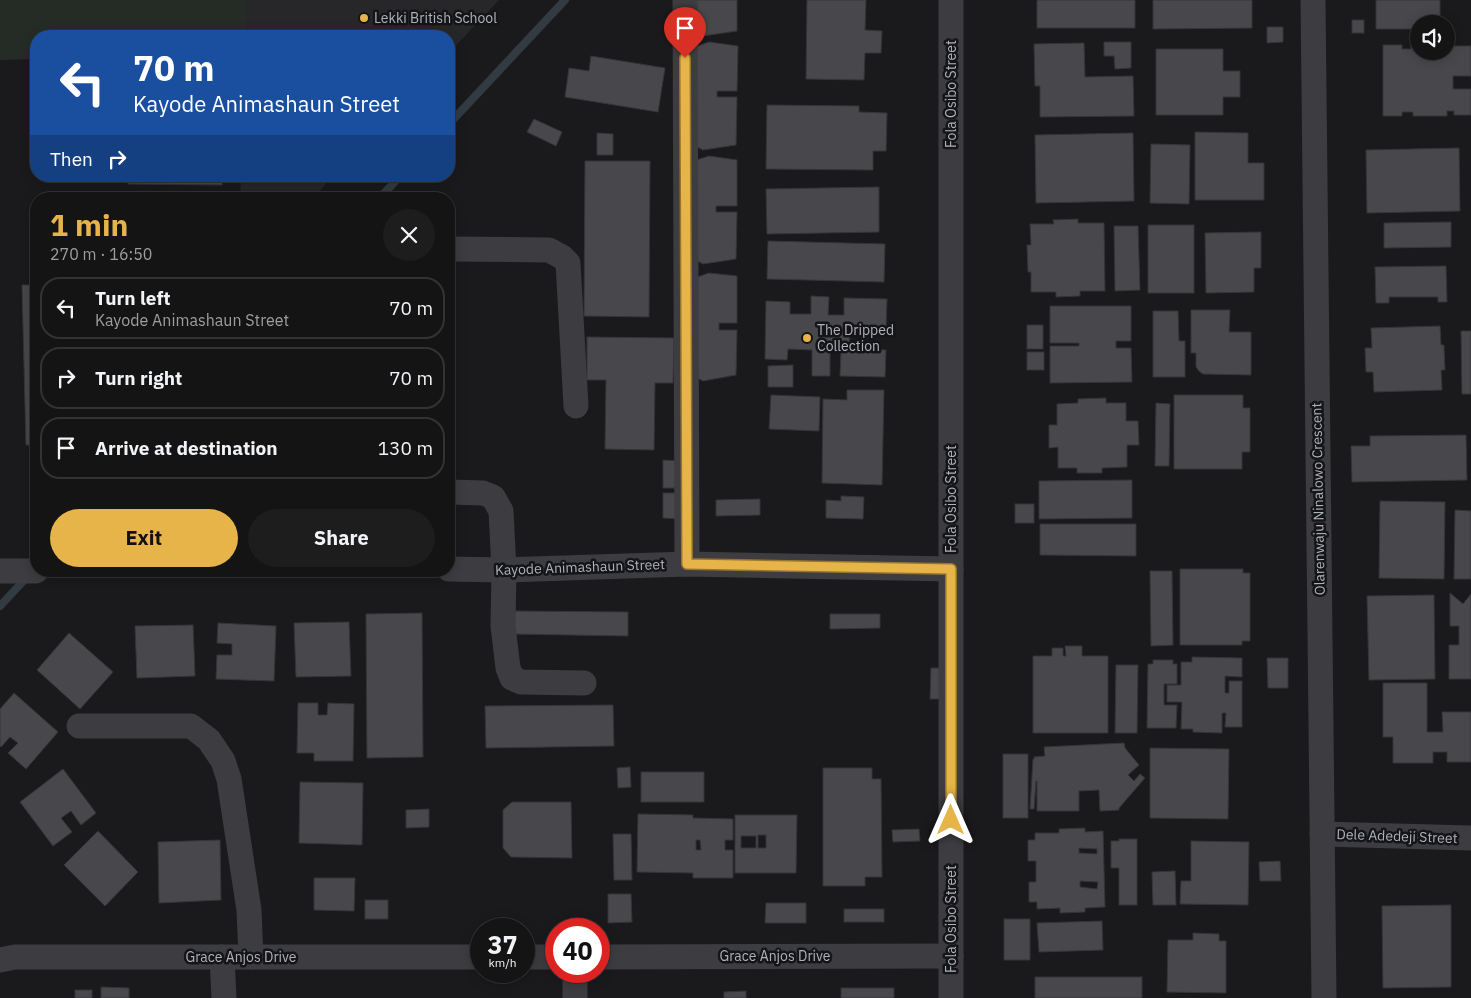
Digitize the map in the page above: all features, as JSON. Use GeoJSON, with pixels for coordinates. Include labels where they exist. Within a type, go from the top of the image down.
{"type":"FeatureCollection","features":[{"type":"Feature","properties":{"kind":"street"},"geometry":{"type":"LineString","coordinates":[[685,0],[687,564]]}},
{"type":"Feature","properties":{"kind":"street","name":"Fola Osibo Street"},"geometry":{"type":"LineString","coordinates":[[951,0],[951,998]]}},
{"type":"Feature","properties":{"kind":"street","name":"Olarenwaju Ninalowo Crescent"},"geometry":{"type":"LineString","coordinates":[[1313,0],[1324,998]]}},
{"type":"Feature","properties":{"kind":"street"},"geometry":{"type":"LineString","coordinates":[[455,249],[549,250],[562,256],[568,263],[576,406]]}},
{"type":"Feature","properties":{"kind":"street"},"geometry":{"type":"LineString","coordinates":[[455,492],[483,493],[493,497],[501,511],[504,570],[503,626],[508,668],[512,678],[521,682],[584,683]]}},
{"type":"Feature","properties":{"kind":"street","name":"Kayode Animashaun Street"},"geometry":{"type":"LineString","coordinates":[[455,569],[504,570],[687,564],[951,569]]}},
{"type":"Feature","properties":{"kind":"street"},"geometry":{"type":"LineString","coordinates":[[0,571],[30,571]]}},
{"type":"Feature","properties":{"kind":"street"},"geometry":{"type":"LineString","coordinates":[[79,726],[191,726],[209,740],[223,761],[230,779],[249,910],[251,957]]}},
{"type":"Feature","properties":{"kind":"street","name":"Dele Adedeji Street"},"geometry":{"type":"LineString","coordinates":[[1322,834],[1471,838]]}},
{"type":"Feature","properties":{"kind":"street","name":"Grace Anjos Drive"},"geometry":{"type":"LineString","coordinates":[[610,956],[951,956]]}},
{"type":"Feature","properties":{"kind":"street","name":"Grace Anjos Drive"},"geometry":{"type":"LineString","coordinates":[[0,960],[16,957],[470,957]]}},
{"type":"Feature","properties":{"kind":"street"},"geometry":{"type":"LineString","coordinates":[[222,957],[224,998]]}},
{"type":"Feature","properties":{"kind":"street"},"geometry":{"type":"LineString","coordinates":[[575,983],[575,998]]}},
{"type":"Feature","properties":{"kind":"shaded area"},"geometry":{"type":"Polygon","coordinates":[[[0,0],[246,0],[246,30],[30,30],[30,59],[0,60],[0,0]]]}},
{"type":"Feature","properties":{"kind":"shaded area","name":"Lekki British School"},"geometry":{"type":"Polygon","coordinates":[[[246,0],[499,0],[455,47],[455,30],[246,30],[246,0]]]}},
{"type":"Feature","properties":{"kind":"shaded area"},"geometry":{"type":"Polygon","coordinates":[[[241,182],[328,182],[318,192],[240,192],[241,182]]]}},
{"type":"Feature","properties":{"kind":"building"},"geometry":{"type":"Polygon","coordinates":[[[688,0],[737,0],[737,31],[703,36],[690,29],[688,0]]]}},
{"type":"Feature","properties":{"kind":"building"},"geometry":{"type":"Polygon","coordinates":[[[807,0],[866,0],[865,30],[882,31],[881,53],[865,53],[864,80],[806,79],[807,0]]]}},
{"type":"Feature","properties":{"kind":"building"},"geometry":{"type":"Polygon","coordinates":[[[1037,0],[1135,0],[1135,28],[1037,28],[1037,0]]]}},
{"type":"Feature","properties":{"kind":"building"},"geometry":{"type":"Polygon","coordinates":[[[1153,0],[1252,0],[1252,28],[1153,29],[1153,0]]]}},
{"type":"Feature","properties":{"kind":"building"},"geometry":{"type":"Polygon","coordinates":[[[1376,0],[1440,0],[1440,15],[1410,15],[1410,29],[1376,29],[1376,0]]]}},
{"type":"Feature","properties":{"kind":"building"},"geometry":{"type":"Polygon","coordinates":[[[1352,20],[1364,20],[1364,33],[1352,33],[1352,20]]]}},
{"type":"Feature","properties":{"kind":"building"},"geometry":{"type":"Polygon","coordinates":[[[1267,27],[1283,27],[1283,42],[1267,43],[1267,27]]]}},
{"type":"Feature","properties":{"kind":"building"},"geometry":{"type":"Polygon","coordinates":[[[709,42],[738,46],[737,91],[717,91],[717,97],[737,97],[736,145],[703,150],[690,143],[692,48],[709,42]]]}},
{"type":"Feature","properties":{"kind":"building"},"geometry":{"type":"Polygon","coordinates":[[[1104,42],[1131,42],[1131,68],[1115,69],[1114,56],[1104,56],[1104,42]]]}},
{"type":"Feature","properties":{"kind":"building"},"geometry":{"type":"Polygon","coordinates":[[[1084,43],[1085,77],[1133,76],[1134,116],[1040,117],[1040,86],[1035,86],[1034,44],[1084,43]]]}},
{"type":"Feature","properties":{"kind":"building"},"geometry":{"type":"Polygon","coordinates":[[[1383,45],[1402,45],[1402,49],[1410,49],[1410,60],[1455,60],[1455,46],[1471,46],[1471,76],[1453,76],[1453,89],[1471,89],[1471,115],[1454,115],[1454,111],[1447,111],[1447,116],[1413,116],[1413,112],[1402,112],[1402,116],[1383,116],[1383,45]]]}},
{"type":"Feature","properties":{"kind":"building"},"geometry":{"type":"Polygon","coordinates":[[[1156,49],[1223,49],[1223,71],[1240,71],[1240,97],[1223,97],[1223,115],[1156,115],[1156,49]]]}},
{"type":"Feature","properties":{"kind":"building"},"geometry":{"type":"Polygon","coordinates":[[[591,56],[665,68],[658,112],[565,97],[569,68],[589,71],[591,56]]]}},
{"type":"Feature","properties":{"kind":"building"},"geometry":{"type":"Polygon","coordinates":[[[767,105],[859,106],[859,112],[887,113],[886,151],[873,151],[873,170],[766,169],[767,105]]]}},
{"type":"Feature","properties":{"kind":"building"},"geometry":{"type":"Polygon","coordinates":[[[534,119],[562,132],[556,146],[527,132],[534,119]]]}},
{"type":"Feature","properties":{"kind":"building"},"geometry":{"type":"Polygon","coordinates":[[[1195,132],[1248,133],[1248,163],[1264,163],[1264,200],[1195,200],[1195,132]]]}},
{"type":"Feature","properties":{"kind":"building"},"geometry":{"type":"Polygon","coordinates":[[[597,133],[613,134],[613,155],[597,155],[597,133]]]}},
{"type":"Feature","properties":{"kind":"building"},"geometry":{"type":"Polygon","coordinates":[[[1133,133],[1134,201],[1036,203],[1035,135],[1133,133]]]}},
{"type":"Feature","properties":{"kind":"building"},"geometry":{"type":"Polygon","coordinates":[[[1151,144],[1190,145],[1189,204],[1150,203],[1151,144]]]}},
{"type":"Feature","properties":{"kind":"building"},"geometry":{"type":"Polygon","coordinates":[[[1459,148],[1460,211],[1367,213],[1366,150],[1459,148]]]}},
{"type":"Feature","properties":{"kind":"building"},"geometry":{"type":"Polygon","coordinates":[[[709,156],[737,160],[737,206],[716,206],[716,212],[737,212],[736,259],[703,264],[690,257],[690,162],[709,156]]]}},
{"type":"Feature","properties":{"kind":"building"},"geometry":{"type":"Polygon","coordinates":[[[585,161],[650,161],[649,317],[584,316],[585,161]]]}},
{"type":"Feature","properties":{"kind":"building"},"geometry":{"type":"Polygon","coordinates":[[[128,182],[222,182],[222,185],[128,184],[128,182]]]}},
{"type":"Feature","properties":{"kind":"building"},"geometry":{"type":"Polygon","coordinates":[[[879,187],[879,232],[767,234],[766,189],[879,187]]]}},
{"type":"Feature","properties":{"kind":"building"},"geometry":{"type":"Polygon","coordinates":[[[1078,219],[1078,223],[1104,223],[1105,291],[1080,291],[1080,296],[1056,297],[1056,292],[1031,292],[1031,272],[1028,272],[1027,245],[1031,245],[1030,224],[1054,224],[1053,220],[1078,219]]]}},
{"type":"Feature","properties":{"kind":"building"},"geometry":{"type":"Polygon","coordinates":[[[1451,222],[1451,247],[1384,248],[1384,223],[1451,222]]]}},
{"type":"Feature","properties":{"kind":"building"},"geometry":{"type":"Polygon","coordinates":[[[1148,225],[1194,225],[1194,293],[1148,293],[1148,225]]]}},
{"type":"Feature","properties":{"kind":"building"},"geometry":{"type":"Polygon","coordinates":[[[1114,226],[1138,226],[1140,290],[1115,291],[1114,226]]]}},
{"type":"Feature","properties":{"kind":"building"},"geometry":{"type":"Polygon","coordinates":[[[1261,232],[1261,268],[1254,268],[1254,292],[1206,293],[1205,233],[1261,232]]]}},
{"type":"Feature","properties":{"kind":"building"},"geometry":{"type":"Polygon","coordinates":[[[768,241],[885,244],[884,282],[767,279],[768,241]]]}},
{"type":"Feature","properties":{"kind":"building"},"geometry":{"type":"Polygon","coordinates":[[[1446,266],[1447,302],[1438,302],[1438,297],[1389,297],[1389,303],[1376,303],[1375,267],[1446,266]]]}},
{"type":"Feature","properties":{"kind":"building"},"geometry":{"type":"Polygon","coordinates":[[[709,273],[737,276],[737,323],[719,323],[719,330],[737,330],[736,375],[703,381],[690,374],[692,279],[709,273]]]}},
{"type":"Feature","properties":{"kind":"building"},"geometry":{"type":"Polygon","coordinates":[[[22,285],[30,285],[30,445],[26,445],[22,285]]]}},
{"type":"Feature","properties":{"kind":"building","name":"The Dripped Collection"},"geometry":{"type":"Polygon","coordinates":[[[811,296],[829,297],[828,315],[844,315],[844,298],[887,299],[886,327],[850,326],[849,349],[886,350],[885,377],[840,376],[841,351],[830,350],[830,376],[812,376],[812,350],[788,349],[787,360],[765,359],[766,301],[790,302],[790,314],[811,314],[811,296]]]}},
{"type":"Feature","properties":{"kind":"building"},"geometry":{"type":"Polygon","coordinates":[[[1050,306],[1131,306],[1131,341],[1116,341],[1116,348],[1131,348],[1132,382],[1050,383],[1050,346],[1079,346],[1079,343],[1050,343],[1050,306]]]}},
{"type":"Feature","properties":{"kind":"building"},"geometry":{"type":"Polygon","coordinates":[[[1191,310],[1230,310],[1229,332],[1251,332],[1251,375],[1203,374],[1199,371],[1196,367],[1196,353],[1191,353],[1191,310]]]}},
{"type":"Feature","properties":{"kind":"building"},"geometry":{"type":"Polygon","coordinates":[[[1153,311],[1178,311],[1179,341],[1185,341],[1185,377],[1153,377],[1153,311]]]}},
{"type":"Feature","properties":{"kind":"building"},"geometry":{"type":"Polygon","coordinates":[[[1027,325],[1043,325],[1043,349],[1027,349],[1027,325]]]}},
{"type":"Feature","properties":{"kind":"building"},"geometry":{"type":"Polygon","coordinates":[[[1440,326],[1441,345],[1444,345],[1445,370],[1441,370],[1442,390],[1374,392],[1373,372],[1366,372],[1365,348],[1372,348],[1371,328],[1440,326]]]}},
{"type":"Feature","properties":{"kind":"building"},"geometry":{"type":"Polygon","coordinates":[[[1461,331],[1471,331],[1471,394],[1462,394],[1461,331]]]}},
{"type":"Feature","properties":{"kind":"building"},"geometry":{"type":"Polygon","coordinates":[[[587,337],[674,338],[673,383],[655,383],[654,450],[605,449],[606,380],[587,380],[587,337]]]}},
{"type":"Feature","properties":{"kind":"building"},"geometry":{"type":"Polygon","coordinates":[[[1027,352],[1044,352],[1044,370],[1027,370],[1027,352]]]}},
{"type":"Feature","properties":{"kind":"building"},"geometry":{"type":"Polygon","coordinates":[[[793,365],[793,387],[768,387],[768,366],[793,365]]]}},
{"type":"Feature","properties":{"kind":"building"},"geometry":{"type":"Polygon","coordinates":[[[847,390],[884,390],[882,485],[822,483],[823,399],[847,400],[847,390]]]}},
{"type":"Feature","properties":{"kind":"building"},"geometry":{"type":"Polygon","coordinates":[[[771,395],[820,397],[819,431],[769,429],[771,395]]]}},
{"type":"Feature","properties":{"kind":"building"},"geometry":{"type":"Polygon","coordinates":[[[1174,395],[1243,395],[1243,408],[1250,408],[1250,452],[1242,452],[1242,469],[1174,469],[1174,395]]]}},
{"type":"Feature","properties":{"kind":"building"},"geometry":{"type":"Polygon","coordinates":[[[1106,398],[1106,403],[1126,403],[1126,421],[1138,421],[1139,445],[1127,445],[1127,467],[1102,468],[1102,473],[1077,473],[1077,468],[1058,468],[1058,447],[1049,448],[1049,425],[1057,425],[1057,404],[1078,403],[1078,399],[1106,398]]]}},
{"type":"Feature","properties":{"kind":"building"},"geometry":{"type":"Polygon","coordinates":[[[1156,403],[1170,404],[1169,466],[1155,466],[1156,403]]]}},
{"type":"Feature","properties":{"kind":"building"},"geometry":{"type":"Polygon","coordinates":[[[1466,435],[1467,480],[1352,482],[1351,446],[1370,446],[1370,436],[1466,435]]]}},
{"type":"Feature","properties":{"kind":"building"},"geometry":{"type":"Polygon","coordinates":[[[663,460],[679,461],[679,488],[663,488],[663,460]]]}},
{"type":"Feature","properties":{"kind":"building"},"geometry":{"type":"Polygon","coordinates":[[[1132,480],[1132,518],[1039,519],[1039,481],[1132,480]]]}},
{"type":"Feature","properties":{"kind":"building"},"geometry":{"type":"Polygon","coordinates":[[[663,493],[681,493],[680,519],[663,518],[663,493]]]}},
{"type":"Feature","properties":{"kind":"building"},"geometry":{"type":"Polygon","coordinates":[[[841,496],[864,497],[863,519],[826,518],[826,500],[841,501],[841,496]]]}},
{"type":"Feature","properties":{"kind":"building"},"geometry":{"type":"Polygon","coordinates":[[[760,499],[760,515],[716,516],[716,500],[760,499]]]}},
{"type":"Feature","properties":{"kind":"building"},"geometry":{"type":"Polygon","coordinates":[[[1380,501],[1445,502],[1444,579],[1379,578],[1380,501]]]}},
{"type":"Feature","properties":{"kind":"building"},"geometry":{"type":"Polygon","coordinates":[[[1015,504],[1034,504],[1034,523],[1015,523],[1015,504]]]}},
{"type":"Feature","properties":{"kind":"building"},"geometry":{"type":"Polygon","coordinates":[[[1455,510],[1471,511],[1471,579],[1454,579],[1455,510]]]}},
{"type":"Feature","properties":{"kind":"building"},"geometry":{"type":"Polygon","coordinates":[[[1040,524],[1136,524],[1136,556],[1040,555],[1040,524]]]}},
{"type":"Feature","properties":{"kind":"building"},"geometry":{"type":"Polygon","coordinates":[[[1180,569],[1243,569],[1243,573],[1250,573],[1250,641],[1242,641],[1242,645],[1180,645],[1180,569]]]}},
{"type":"Feature","properties":{"kind":"building"},"geometry":{"type":"Polygon","coordinates":[[[1150,571],[1172,571],[1173,645],[1151,646],[1150,571]]]}},
{"type":"Feature","properties":{"kind":"building"},"geometry":{"type":"Polygon","coordinates":[[[1450,593],[1463,604],[1471,594],[1471,679],[1449,679],[1449,645],[1459,645],[1459,626],[1450,626],[1450,593]]]}},
{"type":"Feature","properties":{"kind":"building"},"geometry":{"type":"Polygon","coordinates":[[[1434,595],[1435,679],[1369,680],[1367,596],[1434,595]]]}},
{"type":"Feature","properties":{"kind":"building"},"geometry":{"type":"Polygon","coordinates":[[[513,611],[628,612],[628,636],[513,634],[513,611]]]}},
{"type":"Feature","properties":{"kind":"building"},"geometry":{"type":"Polygon","coordinates":[[[422,613],[423,757],[367,758],[366,614],[422,613]]]}},
{"type":"Feature","properties":{"kind":"building"},"geometry":{"type":"Polygon","coordinates":[[[830,614],[880,614],[880,628],[830,629],[830,614]]]}},
{"type":"Feature","properties":{"kind":"building"},"geometry":{"type":"Polygon","coordinates":[[[349,622],[351,676],[296,677],[294,623],[349,622]]]}},
{"type":"Feature","properties":{"kind":"building"},"geometry":{"type":"Polygon","coordinates":[[[218,623],[276,626],[274,681],[216,679],[217,655],[232,655],[232,644],[217,643],[218,623]]]}},
{"type":"Feature","properties":{"kind":"building"},"geometry":{"type":"Polygon","coordinates":[[[193,625],[195,676],[137,678],[135,626],[193,625]]]}},
{"type":"Feature","properties":{"kind":"building"},"geometry":{"type":"Polygon","coordinates":[[[69,633],[113,672],[80,709],[37,670],[69,633]]]}},
{"type":"Feature","properties":{"kind":"building"},"geometry":{"type":"Polygon","coordinates":[[[1065,646],[1082,646],[1082,656],[1108,656],[1108,733],[1033,733],[1033,656],[1052,656],[1052,648],[1063,648],[1063,656],[1066,656],[1065,646]]]}},
{"type":"Feature","properties":{"kind":"building"},"geometry":{"type":"Polygon","coordinates":[[[1192,657],[1242,658],[1242,677],[1225,676],[1225,693],[1229,693],[1229,681],[1242,681],[1242,727],[1225,727],[1226,713],[1222,713],[1222,733],[1193,732],[1193,729],[1181,729],[1182,702],[1167,702],[1167,685],[1181,685],[1181,662],[1192,662],[1192,657]]]}},
{"type":"Feature","properties":{"kind":"building"},"geometry":{"type":"Polygon","coordinates":[[[1267,658],[1288,658],[1288,688],[1268,688],[1267,658]]]}},
{"type":"Feature","properties":{"kind":"building"},"geometry":{"type":"Polygon","coordinates":[[[1153,660],[1173,660],[1173,664],[1177,664],[1177,684],[1164,684],[1164,705],[1177,705],[1176,728],[1147,728],[1148,664],[1153,664],[1153,660]]]}},
{"type":"Feature","properties":{"kind":"building"},"geometry":{"type":"Polygon","coordinates":[[[1116,665],[1138,665],[1137,733],[1115,733],[1116,665]]]}},
{"type":"Feature","properties":{"kind":"building"},"geometry":{"type":"Polygon","coordinates":[[[931,668],[944,668],[943,699],[930,699],[931,668]]]}},
{"type":"Feature","properties":{"kind":"building"},"geometry":{"type":"Polygon","coordinates":[[[1383,683],[1427,683],[1427,732],[1443,732],[1442,712],[1471,712],[1471,762],[1447,762],[1447,752],[1433,752],[1433,763],[1393,763],[1393,737],[1383,737],[1383,683]]]}},
{"type":"Feature","properties":{"kind":"building"},"geometry":{"type":"Polygon","coordinates":[[[14,693],[58,732],[26,769],[8,753],[18,743],[10,737],[0,746],[0,709],[14,693]]]}},
{"type":"Feature","properties":{"kind":"building"},"geometry":{"type":"Polygon","coordinates":[[[298,703],[318,703],[318,715],[327,715],[328,703],[354,704],[353,761],[314,761],[314,753],[297,753],[298,703]]]}},
{"type":"Feature","properties":{"kind":"building"},"geometry":{"type":"Polygon","coordinates":[[[613,705],[614,746],[486,748],[485,706],[613,705]]]}},
{"type":"Feature","properties":{"kind":"building"},"geometry":{"type":"Polygon","coordinates":[[[1124,743],[1125,748],[1139,765],[1128,775],[1134,781],[1140,774],[1145,778],[1119,810],[1100,811],[1099,790],[1079,791],[1079,811],[1037,811],[1037,781],[1034,809],[1030,809],[1033,759],[1034,757],[1045,756],[1044,747],[1124,743]]]}},
{"type":"Feature","properties":{"kind":"building"},"geometry":{"type":"Polygon","coordinates":[[[1150,748],[1229,749],[1228,819],[1150,818],[1150,748]]]}},
{"type":"Feature","properties":{"kind":"building"},"geometry":{"type":"Polygon","coordinates":[[[1003,754],[1028,754],[1028,818],[1003,818],[1003,754]]]}},
{"type":"Feature","properties":{"kind":"building"},"geometry":{"type":"Polygon","coordinates":[[[630,767],[631,787],[618,788],[617,768],[630,767]]]}},
{"type":"Feature","properties":{"kind":"building"},"geometry":{"type":"Polygon","coordinates":[[[823,768],[872,768],[872,779],[881,779],[882,877],[865,877],[865,886],[823,886],[823,768]]]}},
{"type":"Feature","properties":{"kind":"building"},"geometry":{"type":"Polygon","coordinates":[[[63,769],[96,813],[81,825],[71,811],[61,818],[72,832],[53,846],[20,802],[63,769]]]}},
{"type":"Feature","properties":{"kind":"building"},"geometry":{"type":"Polygon","coordinates":[[[641,772],[704,772],[704,802],[641,802],[641,772]]]}},
{"type":"Feature","properties":{"kind":"building"},"geometry":{"type":"Polygon","coordinates":[[[300,782],[363,783],[362,845],[299,843],[300,782]]]}},
{"type":"Feature","properties":{"kind":"building"},"geometry":{"type":"Polygon","coordinates":[[[512,802],[571,802],[572,858],[511,857],[503,848],[503,810],[512,802]]]}},
{"type":"Feature","properties":{"kind":"building"},"geometry":{"type":"Polygon","coordinates":[[[429,809],[429,827],[406,828],[406,810],[429,809]]]}},
{"type":"Feature","properties":{"kind":"building"},"geometry":{"type":"Polygon","coordinates":[[[638,814],[693,815],[693,818],[733,819],[733,840],[725,840],[725,850],[733,850],[733,878],[693,878],[693,873],[637,872],[638,814]],[[696,840],[696,850],[701,850],[700,840],[696,840]]]}},
{"type":"Feature","properties":{"kind":"building"},"geometry":{"type":"Polygon","coordinates":[[[735,815],[797,815],[796,873],[735,873],[735,815]],[[758,835],[758,848],[766,848],[766,835],[758,835]],[[741,836],[741,848],[756,848],[756,836],[741,836]]]}},
{"type":"Feature","properties":{"kind":"building"},"geometry":{"type":"Polygon","coordinates":[[[1085,828],[1085,832],[1103,831],[1105,907],[1085,908],[1085,912],[1060,913],[1060,908],[1037,909],[1037,902],[1029,902],[1029,882],[1036,882],[1036,861],[1028,861],[1028,840],[1035,840],[1035,833],[1059,833],[1059,829],[1085,828]],[[1079,848],[1079,853],[1097,854],[1097,849],[1079,848]],[[1080,881],[1080,887],[1097,889],[1098,882],[1080,881]]]}},
{"type":"Feature","properties":{"kind":"building"},"geometry":{"type":"Polygon","coordinates":[[[919,829],[920,841],[893,842],[892,830],[919,829]]]}},
{"type":"Feature","properties":{"kind":"building"},"geometry":{"type":"Polygon","coordinates":[[[98,831],[138,872],[105,906],[64,865],[98,831]]]}},
{"type":"Feature","properties":{"kind":"building"},"geometry":{"type":"Polygon","coordinates":[[[613,834],[631,834],[632,880],[614,880],[613,834]]]}},
{"type":"Feature","properties":{"kind":"building"},"geometry":{"type":"Polygon","coordinates":[[[1119,839],[1137,839],[1137,905],[1119,905],[1119,868],[1111,868],[1111,841],[1119,841],[1119,839]]]}},
{"type":"Feature","properties":{"kind":"building"},"geometry":{"type":"Polygon","coordinates":[[[220,840],[221,900],[159,903],[158,842],[220,840]]]}},
{"type":"Feature","properties":{"kind":"building"},"geometry":{"type":"Polygon","coordinates":[[[1191,841],[1249,842],[1248,905],[1180,904],[1181,881],[1191,881],[1191,841]]]}},
{"type":"Feature","properties":{"kind":"building"},"geometry":{"type":"Polygon","coordinates":[[[1280,861],[1281,881],[1260,881],[1259,862],[1280,861]]]}},
{"type":"Feature","properties":{"kind":"building"},"geometry":{"type":"Polygon","coordinates":[[[1175,871],[1176,905],[1153,905],[1152,872],[1175,871]]]}},
{"type":"Feature","properties":{"kind":"building"},"geometry":{"type":"Polygon","coordinates":[[[314,878],[355,878],[354,911],[314,910],[314,878]]]}},
{"type":"Feature","properties":{"kind":"building"},"geometry":{"type":"Polygon","coordinates":[[[608,894],[631,894],[632,922],[610,923],[610,918],[608,918],[608,894]]]}},
{"type":"Feature","properties":{"kind":"building"},"geometry":{"type":"Polygon","coordinates":[[[365,900],[388,900],[388,919],[365,919],[365,900]]]}},
{"type":"Feature","properties":{"kind":"building"},"geometry":{"type":"Polygon","coordinates":[[[766,903],[806,903],[806,923],[765,923],[766,903]]]}},
{"type":"Feature","properties":{"kind":"building"},"geometry":{"type":"Polygon","coordinates":[[[1451,905],[1451,987],[1383,988],[1382,906],[1451,905]]]}},
{"type":"Feature","properties":{"kind":"building"},"geometry":{"type":"Polygon","coordinates":[[[844,909],[884,909],[884,922],[844,922],[844,909]]]}},
{"type":"Feature","properties":{"kind":"building"},"geometry":{"type":"Polygon","coordinates":[[[1004,919],[1030,919],[1030,960],[1004,960],[1004,919]]]}},
{"type":"Feature","properties":{"kind":"building"},"geometry":{"type":"Polygon","coordinates":[[[1102,921],[1103,950],[1039,952],[1037,923],[1102,921]]]}},
{"type":"Feature","properties":{"kind":"building"},"geometry":{"type":"Polygon","coordinates":[[[1193,933],[1219,934],[1219,941],[1226,941],[1226,993],[1167,992],[1168,940],[1193,940],[1193,933]]]}},
{"type":"Feature","properties":{"kind":"building"},"geometry":{"type":"Polygon","coordinates":[[[1035,977],[1142,977],[1142,998],[1035,998],[1035,977]]]}},
{"type":"Feature","properties":{"kind":"building"},"geometry":{"type":"Polygon","coordinates":[[[101,987],[129,988],[129,998],[101,998],[101,987]]]}},
{"type":"Feature","properties":{"kind":"building"},"geometry":{"type":"Polygon","coordinates":[[[841,988],[894,988],[894,998],[841,998],[841,988]]]}},
{"type":"Feature","properties":{"kind":"building"},"geometry":{"type":"Polygon","coordinates":[[[75,990],[92,990],[92,998],[75,998],[75,990]]]}},
{"type":"Feature","properties":{"kind":"building"},"geometry":{"type":"Polygon","coordinates":[[[746,991],[746,998],[724,998],[724,992],[746,991]]]}},
{"type":"Feature","properties":{"kind":"waterway"},"geometry":{"type":"LineString","coordinates":[[455,118],[565,0]]}},
{"type":"Feature","properties":{"kind":"waterway"},"geometry":{"type":"LineString","coordinates":[[385,192],[395,182]]}},
{"type":"Feature","properties":{"kind":"waterway"},"geometry":{"type":"LineString","coordinates":[[0,606],[28,576]]}},
{"type":"Feature","properties":{"kind":"place","name":"Lekki British School"},"geometry":{"type":"Point","coordinates":[364,18]}},
{"type":"Feature","properties":{"kind":"place","name":"The Dripped Collection"},"geometry":{"type":"Point","coordinates":[807,338]}},
{"type":"Feature","properties":{"kind":"route"},"geometry":{"type":"LineString","coordinates":[[685,58],[687,564],[951,569],[951,820]]}}]}
